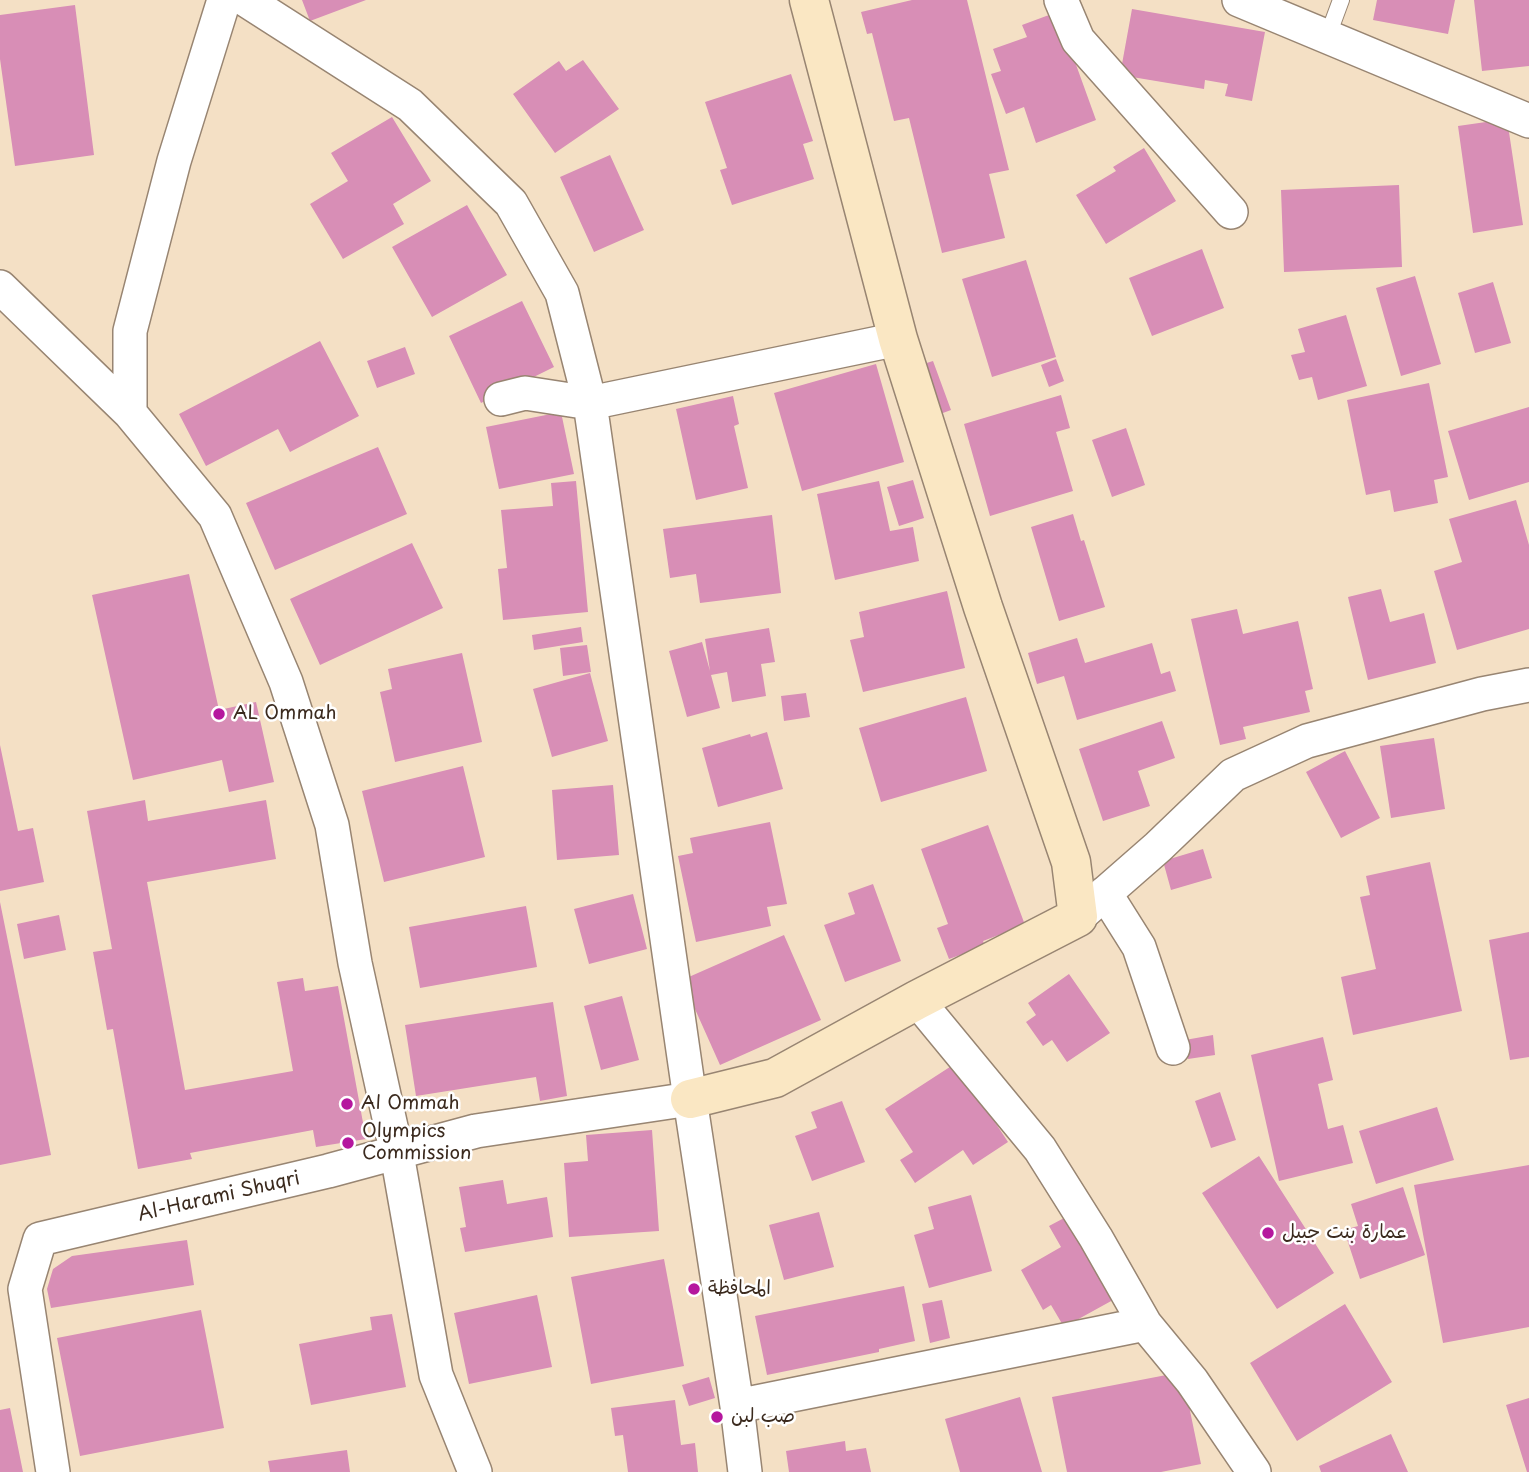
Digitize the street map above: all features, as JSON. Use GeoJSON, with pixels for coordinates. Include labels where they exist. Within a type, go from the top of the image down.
{"type":"FeatureCollection","features":[{"type":"Feature","properties":{"kind":"street"},"geometry":{"type":"LineString","coordinates":[[130,412],[130,331],[174,162],[224,0]]}},
{"type":"Feature","properties":{"kind":"street"},"geometry":{"type":"LineString","coordinates":[[246,0],[410,105],[511,203],[562,293],[590,403],[745,1472]]}},
{"type":"Feature","properties":{"kind":"street"},"geometry":{"type":"LineString","coordinates":[[809,0],[898,339],[983,607],[1071,862],[1091,905],[1139,947],[1173,1048]]}},
{"type":"Feature","properties":{"kind":"street"},"geometry":{"type":"LineString","coordinates":[[1061,0],[1078,40],[1231,212]]}},
{"type":"Feature","properties":{"kind":"street"},"geometry":{"type":"LineString","coordinates":[[1238,0],[1529,121]]}},
{"type":"Feature","properties":{"kind":"street"},"geometry":{"type":"LineString","coordinates":[[0,287],[130,412],[215,516],[286,682],[332,825],[355,962],[397,1154],[436,1375],[475,1472]]}},
{"type":"Feature","properties":{"kind":"street"},"geometry":{"type":"LineString","coordinates":[[500,399],[525,393],[590,403],[898,339]]}},
{"type":"Feature","properties":{"kind":"street"},"geometry":{"type":"LineString","coordinates":[[690,1099],[775,1078],[1091,905],[1158,847],[1233,775],[1307,741],[1482,694],[1529,685]]}},
{"type":"Feature","properties":{"kind":"street"},"geometry":{"type":"LineString","coordinates":[[917,1000],[1040,1149],[1096,1238],[1145,1324],[1192,1381],[1254,1472]]}},
{"type":"Feature","properties":{"kind":"street","name":"Al-Harami Shuqri"},"geometry":{"type":"LineString","coordinates":[[53,1472],[25,1289],[40,1239],[397,1154],[476,1131],[690,1099]]}},
{"type":"Feature","properties":{"kind":"street"},"geometry":{"type":"LineString","coordinates":[[737,1406],[1145,1324]]}},
{"type":"Feature","properties":{"kind":"lane"},"geometry":{"type":"LineString","coordinates":[[1327,38],[1341,0]]}},
{"type":"Feature","properties":{"kind":"building"},"geometry":{"type":"Polygon","coordinates":[[[302,0],[366,0],[310,21],[302,0]]]}},
{"type":"Feature","properties":{"kind":"building"},"geometry":{"type":"Polygon","coordinates":[[[912,0],[967,0],[1009,170],[989,174],[1005,238],[942,253],[909,118],[894,121],[872,33],[867,34],[861,12],[912,0]]]}},
{"type":"Feature","properties":{"kind":"building"},"geometry":{"type":"Polygon","coordinates":[[[1377,0],[1455,0],[1448,34],[1373,20],[1377,0]]]}},
{"type":"Feature","properties":{"kind":"building"},"geometry":{"type":"Polygon","coordinates":[[[1474,0],[1529,0],[1529,66],[1482,71],[1474,0]]]}},
{"type":"Feature","properties":{"kind":"building"},"geometry":{"type":"Polygon","coordinates":[[[75,5],[94,155],[15,166],[0,59],[0,15],[75,5]]]}},
{"type":"Feature","properties":{"kind":"building"},"geometry":{"type":"Polygon","coordinates":[[[1132,9],[1265,32],[1252,101],[1225,96],[1228,84],[1205,80],[1204,89],[1120,75],[1132,9]]]}},
{"type":"Feature","properties":{"kind":"building"},"geometry":{"type":"Polygon","coordinates":[[[1057,12],[1096,120],[1036,143],[1024,107],[1006,114],[991,74],[1001,71],[993,49],[1027,37],[1022,25],[1057,12]]]}},
{"type":"Feature","properties":{"kind":"building"},"geometry":{"type":"Polygon","coordinates":[[[583,60],[619,109],[555,153],[513,94],[559,61],[566,71],[583,60]]]}},
{"type":"Feature","properties":{"kind":"building"},"geometry":{"type":"Polygon","coordinates":[[[791,74],[813,141],[803,144],[814,179],[732,205],[720,170],[727,168],[705,102],[791,74]]]}},
{"type":"Feature","properties":{"kind":"building"},"geometry":{"type":"Polygon","coordinates":[[[392,117],[431,181],[393,204],[404,224],[343,259],[310,204],[348,181],[331,153],[392,117]]]}},
{"type":"Feature","properties":{"kind":"building"},"geometry":{"type":"Polygon","coordinates":[[[1507,119],[1523,225],[1473,233],[1458,126],[1507,119]]]}},
{"type":"Feature","properties":{"kind":"building"},"geometry":{"type":"Polygon","coordinates":[[[1144,148],[1176,201],[1106,244],[1076,195],[1116,171],[1113,167],[1144,148]]]}},
{"type":"Feature","properties":{"kind":"building"},"geometry":{"type":"Polygon","coordinates":[[[610,155],[644,230],[594,252],[560,177],[610,155]]]}},
{"type":"Feature","properties":{"kind":"building"},"geometry":{"type":"Polygon","coordinates":[[[1399,185],[1402,267],[1284,272],[1281,190],[1399,185]]]}},
{"type":"Feature","properties":{"kind":"building"},"geometry":{"type":"Polygon","coordinates":[[[467,205],[507,275],[432,317],[392,247],[467,205]]]}},
{"type":"Feature","properties":{"kind":"building"},"geometry":{"type":"Polygon","coordinates":[[[1202,249],[1224,308],[1152,336],[1129,278],[1202,249]]]}},
{"type":"Feature","properties":{"kind":"building"},"geometry":{"type":"Polygon","coordinates":[[[1026,260],[1056,357],[992,377],[962,279],[1026,260]]]}},
{"type":"Feature","properties":{"kind":"building"},"geometry":{"type":"Polygon","coordinates":[[[1415,276],[1441,364],[1401,376],[1376,288],[1415,276]]]}},
{"type":"Feature","properties":{"kind":"building"},"geometry":{"type":"Polygon","coordinates":[[[1493,282],[1511,343],[1475,353],[1458,293],[1493,282]]]}},
{"type":"Feature","properties":{"kind":"building"},"geometry":{"type":"Polygon","coordinates":[[[522,301],[554,367],[481,403],[449,336],[522,301]]]}},
{"type":"Feature","properties":{"kind":"building"},"geometry":{"type":"Polygon","coordinates":[[[1346,315],[1367,386],[1318,400],[1312,377],[1299,380],[1291,355],[1305,352],[1298,329],[1346,315]]]}},
{"type":"Feature","properties":{"kind":"building"},"geometry":{"type":"Polygon","coordinates":[[[320,341],[359,416],[290,452],[278,429],[206,466],[179,414],[320,341]]]}},
{"type":"Feature","properties":{"kind":"building"},"geometry":{"type":"Polygon","coordinates":[[[405,347],[415,374],[377,388],[367,361],[405,347]]]}},
{"type":"Feature","properties":{"kind":"building"},"geometry":{"type":"Polygon","coordinates":[[[1056,359],[1064,381],[1049,387],[1041,365],[1056,359]]]}},
{"type":"Feature","properties":{"kind":"building"},"geometry":{"type":"Polygon","coordinates":[[[933,361],[951,410],[932,417],[914,367],[933,361]]]}},
{"type":"Feature","properties":{"kind":"building"},"geometry":{"type":"Polygon","coordinates":[[[876,364],[904,462],[802,491],[774,393],[876,364]]]}},
{"type":"Feature","properties":{"kind":"building"},"geometry":{"type":"Polygon","coordinates":[[[1429,383],[1448,477],[1434,480],[1438,503],[1394,512],[1390,490],[1366,495],[1347,400],[1429,383]]]}},
{"type":"Feature","properties":{"kind":"building"},"geometry":{"type":"Polygon","coordinates":[[[1061,395],[1070,428],[1056,432],[1073,491],[990,516],[964,424],[1061,395]]]}},
{"type":"Feature","properties":{"kind":"building"},"geometry":{"type":"Polygon","coordinates":[[[733,396],[739,424],[734,426],[748,488],[696,500],[676,409],[733,396]]]}},
{"type":"Feature","properties":{"kind":"building"},"geometry":{"type":"Polygon","coordinates":[[[1529,407],[1529,482],[1469,500],[1448,431],[1529,407]]]}},
{"type":"Feature","properties":{"kind":"building"},"geometry":{"type":"Polygon","coordinates":[[[561,412],[574,474],[499,489],[486,427],[561,412]]]}},
{"type":"Feature","properties":{"kind":"building"},"geometry":{"type":"Polygon","coordinates":[[[1126,428],[1145,485],[1112,497],[1092,440],[1126,428]]]}},
{"type":"Feature","properties":{"kind":"building"},"geometry":{"type":"Polygon","coordinates":[[[378,447],[407,514],[275,570],[246,503],[378,447]]]}},
{"type":"Feature","properties":{"kind":"building"},"geometry":{"type":"Polygon","coordinates":[[[913,480],[924,518],[899,526],[887,487],[913,480]]]}},
{"type":"Feature","properties":{"kind":"building"},"geometry":{"type":"Polygon","coordinates":[[[576,481],[588,612],[503,620],[498,569],[507,568],[501,510],[553,506],[551,483],[576,481]]]}},
{"type":"Feature","properties":{"kind":"building"},"geometry":{"type":"Polygon","coordinates":[[[879,481],[890,531],[913,527],[919,561],[835,580],[817,494],[879,481]]]}},
{"type":"Feature","properties":{"kind":"building"},"geometry":{"type":"Polygon","coordinates":[[[1516,500],[1529,545],[1529,629],[1457,650],[1434,571],[1462,562],[1449,519],[1516,500]]]}},
{"type":"Feature","properties":{"kind":"building"},"geometry":{"type":"Polygon","coordinates":[[[1073,514],[1105,607],[1059,621],[1031,527],[1073,514]]]}},
{"type":"Feature","properties":{"kind":"building"},"geometry":{"type":"Polygon","coordinates":[[[772,515],[781,593],[700,603],[696,574],[670,578],[663,529],[772,515]]]}},
{"type":"Feature","properties":{"kind":"building"},"geometry":{"type":"Polygon","coordinates":[[[412,543],[443,608],[320,665],[290,599],[412,543]]]}},
{"type":"Feature","properties":{"kind":"building"},"geometry":{"type":"Polygon","coordinates":[[[189,574],[219,710],[256,702],[274,782],[229,792],[222,760],[133,780],[92,595],[189,574]]]}},
{"type":"Feature","properties":{"kind":"building"},"geometry":{"type":"Polygon","coordinates":[[[1381,589],[1390,622],[1424,613],[1436,663],[1368,680],[1348,597],[1381,589]]]}},
{"type":"Feature","properties":{"kind":"building"},"geometry":{"type":"Polygon","coordinates":[[[947,591],[965,668],[863,692],[850,640],[864,637],[859,612],[947,591]]]}},
{"type":"Feature","properties":{"kind":"building"},"geometry":{"type":"Polygon","coordinates":[[[1237,609],[1243,634],[1298,621],[1313,689],[1305,691],[1310,712],[1243,727],[1246,739],[1220,745],[1191,619],[1237,609]]]}},
{"type":"Feature","properties":{"kind":"building"},"geometry":{"type":"Polygon","coordinates":[[[581,627],[583,642],[534,650],[532,635],[581,627]]]}},
{"type":"Feature","properties":{"kind":"building"},"geometry":{"type":"Polygon","coordinates":[[[769,628],[775,662],[761,664],[766,696],[732,702],[727,672],[711,675],[720,708],[687,717],[669,651],[702,642],[710,671],[705,639],[769,628]]]}},
{"type":"Feature","properties":{"kind":"building"},"geometry":{"type":"Polygon","coordinates":[[[1077,638],[1085,663],[1152,643],[1161,674],[1170,671],[1176,691],[1077,720],[1064,676],[1037,684],[1028,653],[1077,638]]]}},
{"type":"Feature","properties":{"kind":"building"},"geometry":{"type":"Polygon","coordinates":[[[587,645],[591,672],[563,676],[560,648],[587,645]]]}},
{"type":"Feature","properties":{"kind":"building"},"geometry":{"type":"Polygon","coordinates":[[[462,653],[482,742],[395,762],[380,692],[392,689],[388,669],[462,653]]]}},
{"type":"Feature","properties":{"kind":"building"},"geometry":{"type":"Polygon","coordinates":[[[590,673],[608,741],[552,757],[533,689],[590,673]]]}},
{"type":"Feature","properties":{"kind":"building"},"geometry":{"type":"Polygon","coordinates":[[[806,693],[810,717],[784,721],[781,696],[806,693]]]}},
{"type":"Feature","properties":{"kind":"building"},"geometry":{"type":"Polygon","coordinates":[[[966,697],[987,771],[881,802],[859,728],[966,697]]]}},
{"type":"Feature","properties":{"kind":"building"},"geometry":{"type":"Polygon","coordinates":[[[1162,721],[1175,758],[1138,771],[1150,806],[1103,821],[1079,749],[1162,721]]]}},
{"type":"Feature","properties":{"kind":"building"},"geometry":{"type":"Polygon","coordinates":[[[767,732],[783,789],[718,807],[702,748],[750,734],[751,737],[767,732]]]}},
{"type":"Feature","properties":{"kind":"building"},"geometry":{"type":"Polygon","coordinates":[[[1434,738],[1445,809],[1391,818],[1380,746],[1434,738]]]}},
{"type":"Feature","properties":{"kind":"building"},"geometry":{"type":"Polygon","coordinates":[[[0,745],[18,831],[33,828],[44,882],[0,891],[0,745]]]}},
{"type":"Feature","properties":{"kind":"building"},"geometry":{"type":"Polygon","coordinates":[[[1345,751],[1380,818],[1341,838],[1306,772],[1345,751]]]}},
{"type":"Feature","properties":{"kind":"building"},"geometry":{"type":"Polygon","coordinates":[[[463,766],[485,857],[384,882],[362,791],[463,766]]]}},
{"type":"Feature","properties":{"kind":"building"},"geometry":{"type":"Polygon","coordinates":[[[613,785],[619,855],[557,860],[552,790],[613,785]]]}},
{"type":"Feature","properties":{"kind":"building"},"geometry":{"type":"Polygon","coordinates":[[[145,800],[148,821],[266,800],[276,859],[147,882],[185,1090],[293,1071],[277,982],[303,978],[305,991],[338,986],[366,1139],[316,1147],[313,1130],[190,1153],[192,1159],[138,1169],[113,1029],[107,1030],[93,952],[112,949],[87,811],[145,800]]]}},
{"type":"Feature","properties":{"kind":"building"},"geometry":{"type":"Polygon","coordinates":[[[770,822],[787,904],[767,907],[771,926],[696,942],[678,856],[693,853],[690,838],[770,822]]]}},
{"type":"Feature","properties":{"kind":"building"},"geometry":{"type":"Polygon","coordinates":[[[988,825],[1025,925],[983,941],[985,946],[949,959],[937,928],[948,924],[921,849],[988,825]]]}},
{"type":"Feature","properties":{"kind":"building"},"geometry":{"type":"Polygon","coordinates":[[[1203,849],[1212,878],[1171,890],[1163,861],[1203,849]]]}},
{"type":"Feature","properties":{"kind":"building"},"geometry":{"type":"Polygon","coordinates":[[[1430,862],[1462,1011],[1353,1035],[1341,977],[1376,969],[1360,897],[1370,895],[1366,876],[1430,862]]]}},
{"type":"Feature","properties":{"kind":"building"},"geometry":{"type":"Polygon","coordinates":[[[873,884],[901,961],[845,982],[824,925],[855,914],[848,893],[873,884]]]}},
{"type":"Feature","properties":{"kind":"building"},"geometry":{"type":"Polygon","coordinates":[[[633,894],[647,949],[589,964],[574,909],[633,894]]]}},
{"type":"Feature","properties":{"kind":"building"},"geometry":{"type":"Polygon","coordinates":[[[0,902],[51,1155],[0,1165],[0,902]]]}},
{"type":"Feature","properties":{"kind":"building"},"geometry":{"type":"Polygon","coordinates":[[[526,906],[537,967],[420,988],[409,927],[526,906]]]}},
{"type":"Feature","properties":{"kind":"building"},"geometry":{"type":"Polygon","coordinates":[[[59,915],[66,950],[24,959],[17,924],[59,915]]]}},
{"type":"Feature","properties":{"kind":"building"},"geometry":{"type":"Polygon","coordinates":[[[1529,932],[1529,1057],[1510,1060],[1489,940],[1529,932]]]}},
{"type":"Feature","properties":{"kind":"building"},"geometry":{"type":"Polygon","coordinates":[[[784,935],[821,1020],[720,1065],[682,980],[784,935]]]}},
{"type":"Feature","properties":{"kind":"building"},"geometry":{"type":"Polygon","coordinates":[[[1069,974],[1110,1033],[1067,1062],[1052,1040],[1043,1046],[1026,1022],[1036,1015],[1028,1003],[1069,974]]]}},
{"type":"Feature","properties":{"kind":"building"},"geometry":{"type":"Polygon","coordinates":[[[622,996],[639,1060],[601,1070],[584,1006],[622,996]]]}},
{"type":"Feature","properties":{"kind":"building"},"geometry":{"type":"Polygon","coordinates":[[[553,1002],[567,1096],[540,1101],[536,1077],[416,1096],[405,1025],[553,1002]]]}},
{"type":"Feature","properties":{"kind":"building"},"geometry":{"type":"Polygon","coordinates":[[[1213,1035],[1215,1055],[1188,1059],[1185,1040],[1213,1035]]]}},
{"type":"Feature","properties":{"kind":"building"},"geometry":{"type":"Polygon","coordinates":[[[1323,1037],[1333,1080],[1318,1084],[1328,1129],[1343,1125],[1353,1163],[1279,1181],[1251,1055],[1323,1037]]]}},
{"type":"Feature","properties":{"kind":"building"},"geometry":{"type":"Polygon","coordinates":[[[956,1063],[1008,1142],[973,1165],[963,1150],[915,1183],[900,1160],[913,1152],[885,1109],[956,1063]]]}},
{"type":"Feature","properties":{"kind":"building"},"geometry":{"type":"Polygon","coordinates":[[[1220,1092],[1236,1140],[1211,1148],[1195,1101],[1220,1092]]]}},
{"type":"Feature","properties":{"kind":"building"},"geometry":{"type":"Polygon","coordinates":[[[842,1101],[865,1162],[812,1181],[795,1136],[817,1128],[811,1112],[842,1101]]]}},
{"type":"Feature","properties":{"kind":"building"},"geometry":{"type":"Polygon","coordinates":[[[1437,1107],[1454,1160],[1376,1184],[1359,1131],[1437,1107]]]}},
{"type":"Feature","properties":{"kind":"building"},"geometry":{"type":"Polygon","coordinates":[[[652,1130],[659,1231],[569,1237],[564,1163],[588,1161],[586,1135],[652,1130]]]}},
{"type":"Feature","properties":{"kind":"building","name":"عمارة بنت جبيل"},"geometry":{"type":"Polygon","coordinates":[[[1259,1156],[1334,1273],[1277,1309],[1202,1193],[1259,1156]]]}},
{"type":"Feature","properties":{"kind":"building"},"geometry":{"type":"Polygon","coordinates":[[[1529,1165],[1529,1327],[1443,1343],[1414,1185],[1529,1165]]]}},
{"type":"Feature","properties":{"kind":"building"},"geometry":{"type":"Polygon","coordinates":[[[503,1180],[507,1204],[547,1197],[553,1237],[465,1252],[460,1228],[466,1227],[459,1187],[503,1180]]]}},
{"type":"Feature","properties":{"kind":"building"},"geometry":{"type":"Polygon","coordinates":[[[1403,1187],[1425,1255],[1360,1279],[1344,1230],[1358,1226],[1351,1204],[1403,1187]]]}},
{"type":"Feature","properties":{"kind":"building"},"geometry":{"type":"Polygon","coordinates":[[[971,1195],[992,1271],[929,1288],[914,1235],[934,1229],[928,1207],[971,1195]]]}},
{"type":"Feature","properties":{"kind":"building"},"geometry":{"type":"Polygon","coordinates":[[[819,1212],[834,1267],[784,1280],[769,1225],[819,1212]]]}},
{"type":"Feature","properties":{"kind":"building"},"geometry":{"type":"Polygon","coordinates":[[[1066,1217],[1113,1300],[1064,1327],[1051,1305],[1043,1310],[1021,1270],[1061,1247],[1049,1226],[1066,1217]]]}},
{"type":"Feature","properties":{"kind":"building"},"geometry":{"type":"Polygon","coordinates":[[[187,1240],[194,1285],[51,1308],[47,1289],[53,1269],[72,1256],[187,1240]]]}},
{"type":"Feature","properties":{"kind":"building"},"geometry":{"type":"Polygon","coordinates":[[[664,1259],[684,1366],[591,1384],[571,1277],[664,1259]]]}},
{"type":"Feature","properties":{"kind":"building"},"geometry":{"type":"Polygon","coordinates":[[[904,1286],[915,1341],[879,1349],[879,1352],[767,1375],[755,1316],[904,1286]]]}},
{"type":"Feature","properties":{"kind":"building"},"geometry":{"type":"Polygon","coordinates":[[[537,1295],[552,1367],[469,1384],[454,1313],[537,1295]]]}},
{"type":"Feature","properties":{"kind":"building"},"geometry":{"type":"Polygon","coordinates":[[[942,1300],[950,1338],[930,1343],[922,1304],[942,1300]]]}},
{"type":"Feature","properties":{"kind":"building"},"geometry":{"type":"Polygon","coordinates":[[[1345,1304],[1392,1382],[1297,1441],[1250,1363],[1345,1304]]]}},
{"type":"Feature","properties":{"kind":"building"},"geometry":{"type":"Polygon","coordinates":[[[201,1310],[224,1428],[80,1456],[57,1338],[201,1310]]]}},
{"type":"Feature","properties":{"kind":"building"},"geometry":{"type":"Polygon","coordinates":[[[392,1314],[406,1387],[311,1405],[299,1344],[372,1330],[370,1317],[392,1314]]]}},
{"type":"Feature","properties":{"kind":"building"},"geometry":{"type":"Polygon","coordinates":[[[1182,1372],[1201,1464],[1161,1472],[1067,1472],[1052,1397],[1182,1372]]]}},
{"type":"Feature","properties":{"kind":"building"},"geometry":{"type":"Polygon","coordinates":[[[709,1377],[715,1398],[689,1406],[682,1385],[709,1377]]]}},
{"type":"Feature","properties":{"kind":"building"},"geometry":{"type":"Polygon","coordinates":[[[1020,1397],[1042,1472],[960,1472],[945,1419],[1020,1397]]]}},
{"type":"Feature","properties":{"kind":"building"},"geometry":{"type":"Polygon","coordinates":[[[1529,1398],[1529,1472],[1527,1472],[1506,1405],[1529,1398]]]}},
{"type":"Feature","properties":{"kind":"building"},"geometry":{"type":"Polygon","coordinates":[[[675,1400],[681,1445],[695,1443],[698,1472],[628,1472],[623,1435],[615,1436],[611,1408],[675,1400]]]}},
{"type":"Feature","properties":{"kind":"building"},"geometry":{"type":"Polygon","coordinates":[[[10,1408],[23,1472],[0,1472],[0,1410],[10,1408]]]}},
{"type":"Feature","properties":{"kind":"building"},"geometry":{"type":"Polygon","coordinates":[[[1391,1434],[1408,1472],[1321,1472],[1319,1466],[1391,1434]]]}},
{"type":"Feature","properties":{"kind":"building"},"geometry":{"type":"Polygon","coordinates":[[[845,1441],[846,1451],[866,1448],[871,1472],[789,1472],[786,1451],[845,1441]]]}},
{"type":"Feature","properties":{"kind":"building"},"geometry":{"type":"Polygon","coordinates":[[[347,1450],[350,1472],[270,1472],[268,1461],[347,1450]]]}},
{"type":"Feature","properties":{"kind":"place","name":"AL Ommah"},"geometry":{"type":"Point","coordinates":[219,714]}},
{"type":"Feature","properties":{"kind":"place","name":"Al Ommah"},"geometry":{"type":"Point","coordinates":[347,1104]}},
{"type":"Feature","properties":{"kind":"place","name":"Olympics Commission"},"geometry":{"type":"Point","coordinates":[348,1143]}},
{"type":"Feature","properties":{"kind":"place","name":"عمارة بنت جبيل"},"geometry":{"type":"Point","coordinates":[1268,1233]}},
{"type":"Feature","properties":{"kind":"place","name":"المحافظة"},"geometry":{"type":"Point","coordinates":[694,1289]}},
{"type":"Feature","properties":{"kind":"place","name":"صب لبن"},"geometry":{"type":"Point","coordinates":[717,1417]}}]}
